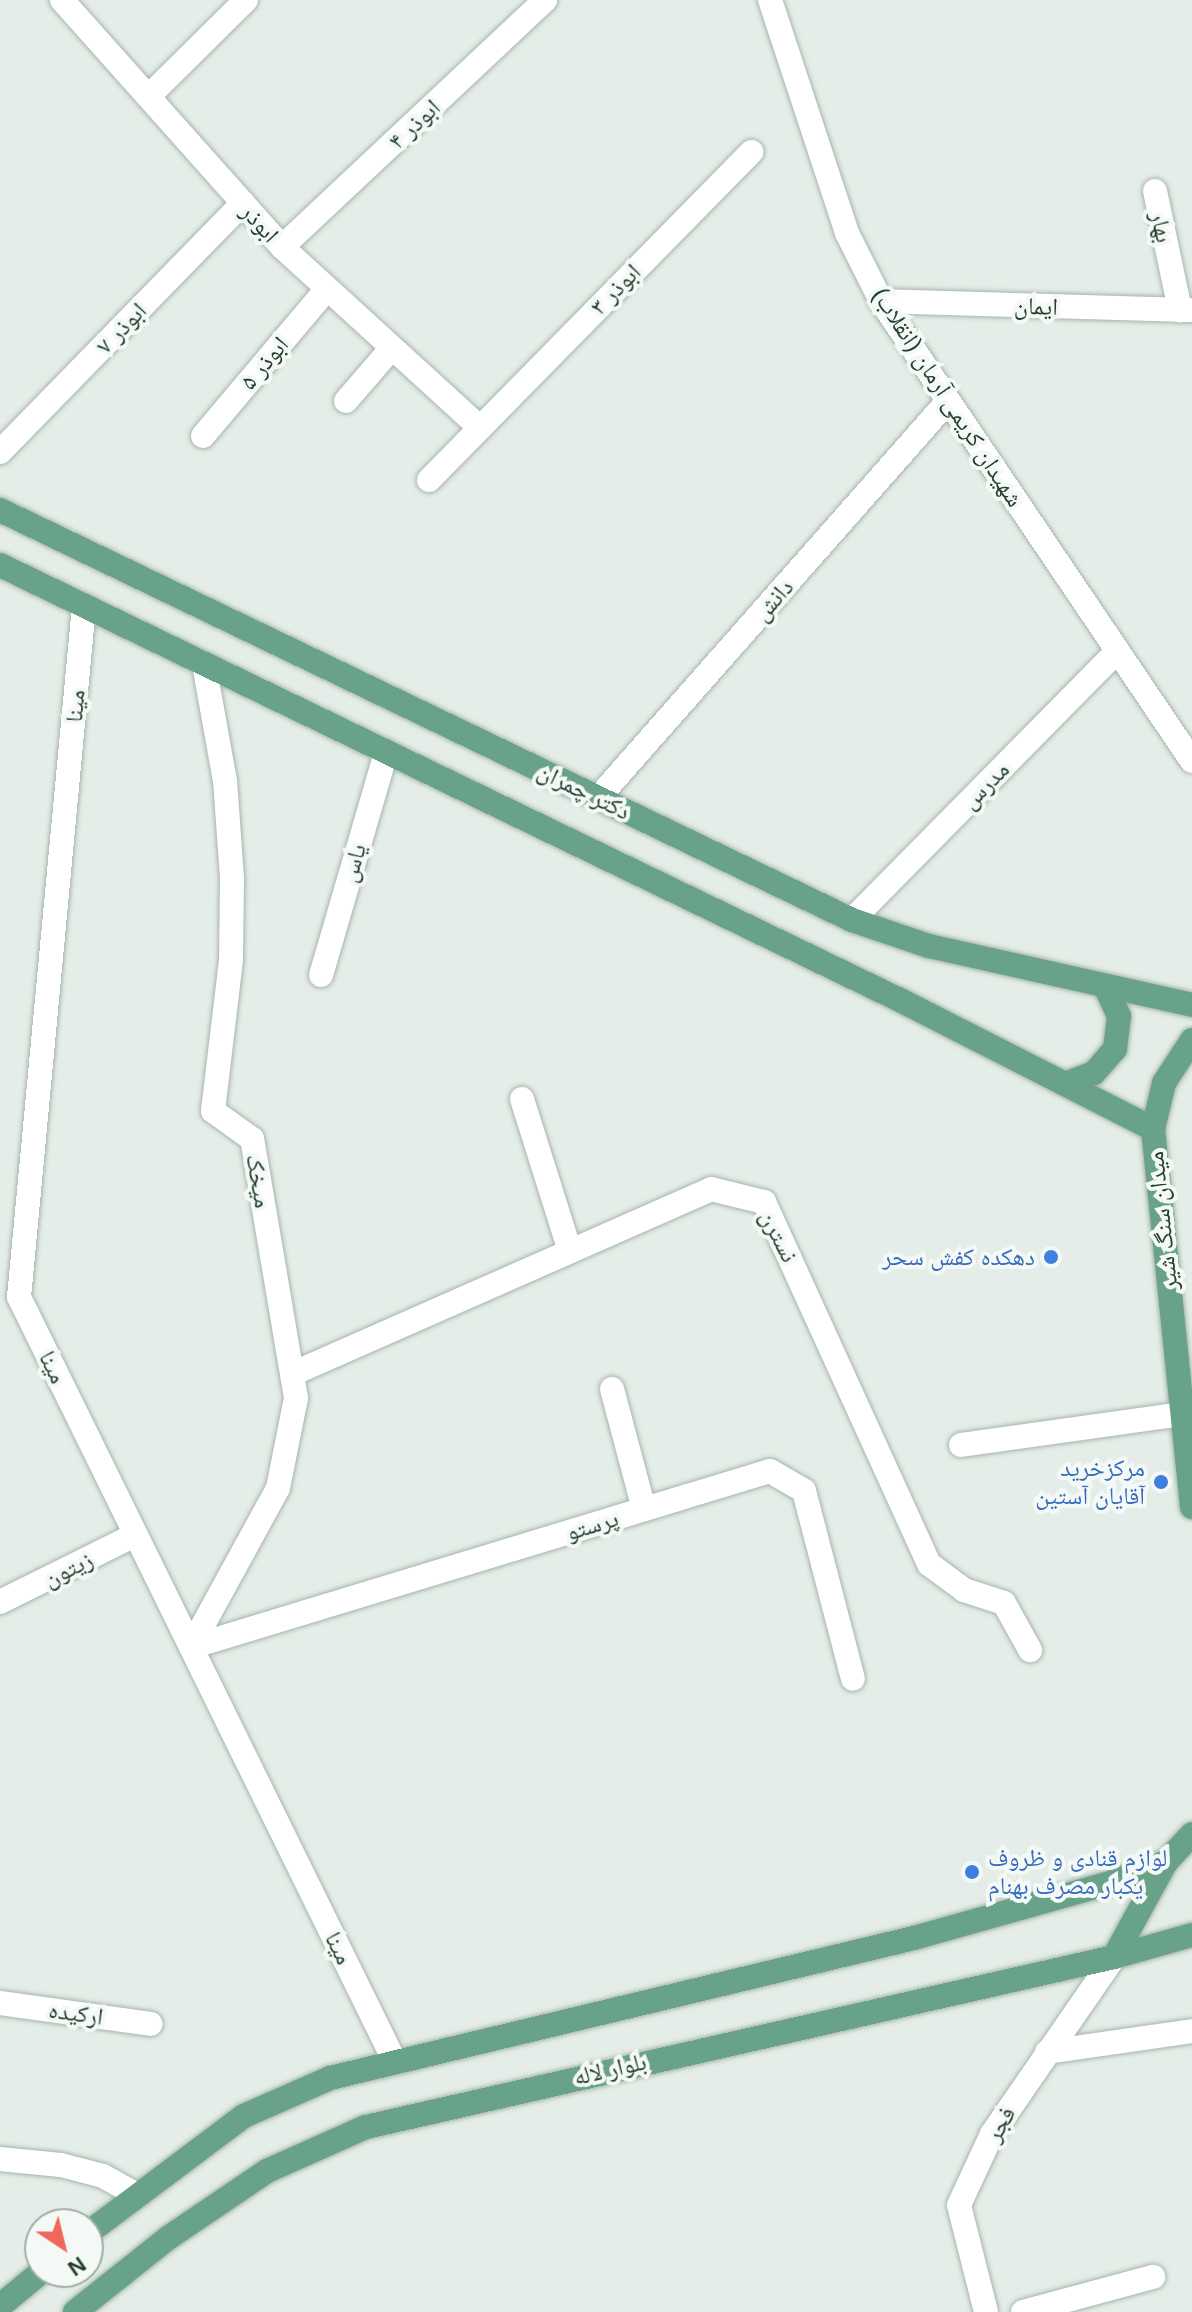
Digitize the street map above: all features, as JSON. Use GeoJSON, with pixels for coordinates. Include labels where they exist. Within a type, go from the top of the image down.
{"type":"FeatureCollection","features":[{"type":"Feature","properties":{"kind":"main road","name":"دکتر چمران"},"geometry":{"type":"LineString","coordinates":[[0,510],[852,920],[929,946],[1192,1005]]}},
{"type":"Feature","properties":{"kind":"main road"},"geometry":{"type":"LineString","coordinates":[[0,565],[1153,1129]]}},
{"type":"Feature","properties":{"kind":"main road"},"geometry":{"type":"LineString","coordinates":[[1065,1084],[1094,1073],[1115,1049],[1119,1016],[1105,986]]}},
{"type":"Feature","properties":{"kind":"main road","name":"میدان سنگ شیر"},"geometry":{"type":"LineString","coordinates":[[1192,1040],[1164,1083],[1153,1129],[1192,1507]]}},
{"type":"Feature","properties":{"kind":"main road"},"geometry":{"type":"LineString","coordinates":[[1114,1957],[1166,1862],[1192,1834]]}},
{"type":"Feature","properties":{"kind":"main road"},"geometry":{"type":"LineString","coordinates":[[104,2220],[244,2116],[330,2078],[394,2060],[914,1938],[1113,1882],[1166,1862]]}},
{"type":"Feature","properties":{"kind":"main road","name":"بلوار لاله"},"geometry":{"type":"LineString","coordinates":[[75,2312],[168,2238],[267,2171],[366,2127],[1114,1957],[1192,1935]]}},
{"type":"Feature","properties":{"kind":"main road"},"geometry":{"type":"LineString","coordinates":[[0,2306],[24,2286]]}},
{"type":"Feature","properties":{"kind":"street","name":"ابوذر"},"geometry":{"type":"LineString","coordinates":[[62,0],[150,95],[282,247],[325,291],[478,426]]}},
{"type":"Feature","properties":{"kind":"street"},"geometry":{"type":"LineString","coordinates":[[150,95],[246,0]]}},
{"type":"Feature","properties":{"kind":"street","name":"ابوذر ۴"},"geometry":{"type":"LineString","coordinates":[[282,247],[545,0]]}},
{"type":"Feature","properties":{"kind":"street","name":"شهیدان کریمی آرمان (انقلاب)"},"geometry":{"type":"LineString","coordinates":[[770,0],[847,233],[881,301],[1192,761]]}},
{"type":"Feature","properties":{"kind":"street","name":"ابوذر ۳"},"geometry":{"type":"LineString","coordinates":[[429,480],[478,426],[751,152]]}},
{"type":"Feature","properties":{"kind":"street","name":"بهار"},"geometry":{"type":"LineString","coordinates":[[1155,191],[1186,310]]}},
{"type":"Feature","properties":{"kind":"street","name":"ابوذر ۷"},"geometry":{"type":"LineString","coordinates":[[0,452],[243,203]]}},
{"type":"Feature","properties":{"kind":"street","name":"ابوذر ۵"},"geometry":{"type":"LineString","coordinates":[[203,436],[325,291]]}},
{"type":"Feature","properties":{"kind":"street","name":"ایمان"},"geometry":{"type":"LineString","coordinates":[[881,301],[1186,310]]}},
{"type":"Feature","properties":{"kind":"street"},"geometry":{"type":"LineString","coordinates":[[346,401],[390,350]]}},
{"type":"Feature","properties":{"kind":"street","name":"دانش"},"geometry":{"type":"LineString","coordinates":[[598,798],[948,401]]}},
{"type":"Feature","properties":{"kind":"street","name":"مینا"},"geometry":{"type":"LineString","coordinates":[[84,606],[9,1296],[135,1535],[394,2060]]}},
{"type":"Feature","properties":{"kind":"street","name":"مدرس"},"geometry":{"type":"LineString","coordinates":[[852,920],[1117,651]]}},
{"type":"Feature","properties":{"kind":"street","name":"میخک"},"geometry":{"type":"LineString","coordinates":[[191,1647],[278,1488],[296,1398],[252,1139],[213,1111],[231,960],[232,878],[225,781],[204,664]]}},
{"type":"Feature","properties":{"kind":"street","name":"یاس"},"geometry":{"type":"LineString","coordinates":[[321,975],[386,752]]}},
{"type":"Feature","properties":{"kind":"street"},"geometry":{"type":"LineString","coordinates":[[522,1099],[570,1251]]}},
{"type":"Feature","properties":{"kind":"street","name":"نسترن"},"geometry":{"type":"LineString","coordinates":[[292,1374],[711,1189],[764,1202],[929,1564],[964,1590],[1004,1603],[1030,1650]]}},
{"type":"Feature","properties":{"kind":"street"},"geometry":{"type":"LineString","coordinates":[[612,1389],[644,1509]]}},
{"type":"Feature","properties":{"kind":"street"},"geometry":{"type":"LineString","coordinates":[[961,1445],[1182,1414]]}},
{"type":"Feature","properties":{"kind":"street","name":"پرستو"},"geometry":{"type":"LineString","coordinates":[[191,1647],[770,1471],[804,1491],[853,1679]]}},
{"type":"Feature","properties":{"kind":"street","name":"زیتون"},"geometry":{"type":"LineString","coordinates":[[0,1602],[135,1535]]}},
{"type":"Feature","properties":{"kind":"street","name":"فجر"},"geometry":{"type":"LineString","coordinates":[[986,2312],[959,2205],[992,2134],[1114,1957]]}},
{"type":"Feature","properties":{"kind":"street","name":"ارکیده"},"geometry":{"type":"LineString","coordinates":[[0,2003],[151,2024]]}},
{"type":"Feature","properties":{"kind":"street"},"geometry":{"type":"LineString","coordinates":[[1047,2052],[1192,2031]]}},
{"type":"Feature","properties":{"kind":"street"},"geometry":{"type":"LineString","coordinates":[[0,2159],[61,2165],[103,2176],[135,2194]]}},
{"type":"Feature","properties":{"kind":"street"},"geometry":{"type":"LineString","coordinates":[[1023,2312],[1153,2277]]}},
{"type":"Feature","properties":{"kind":"place","name":"دهکده کفش سحر"},"geometry":{"type":"Point","coordinates":[1051,1257]}},
{"type":"Feature","properties":{"kind":"place","name":"مرکزخرید آقایان آستین"},"geometry":{"type":"Point","coordinates":[1161,1482]}},
{"type":"Feature","properties":{"kind":"place","name":"لوازم قنادی و ظروف یکبار مصرف بهنام"},"geometry":{"type":"Point","coordinates":[972,1872]}}]}
